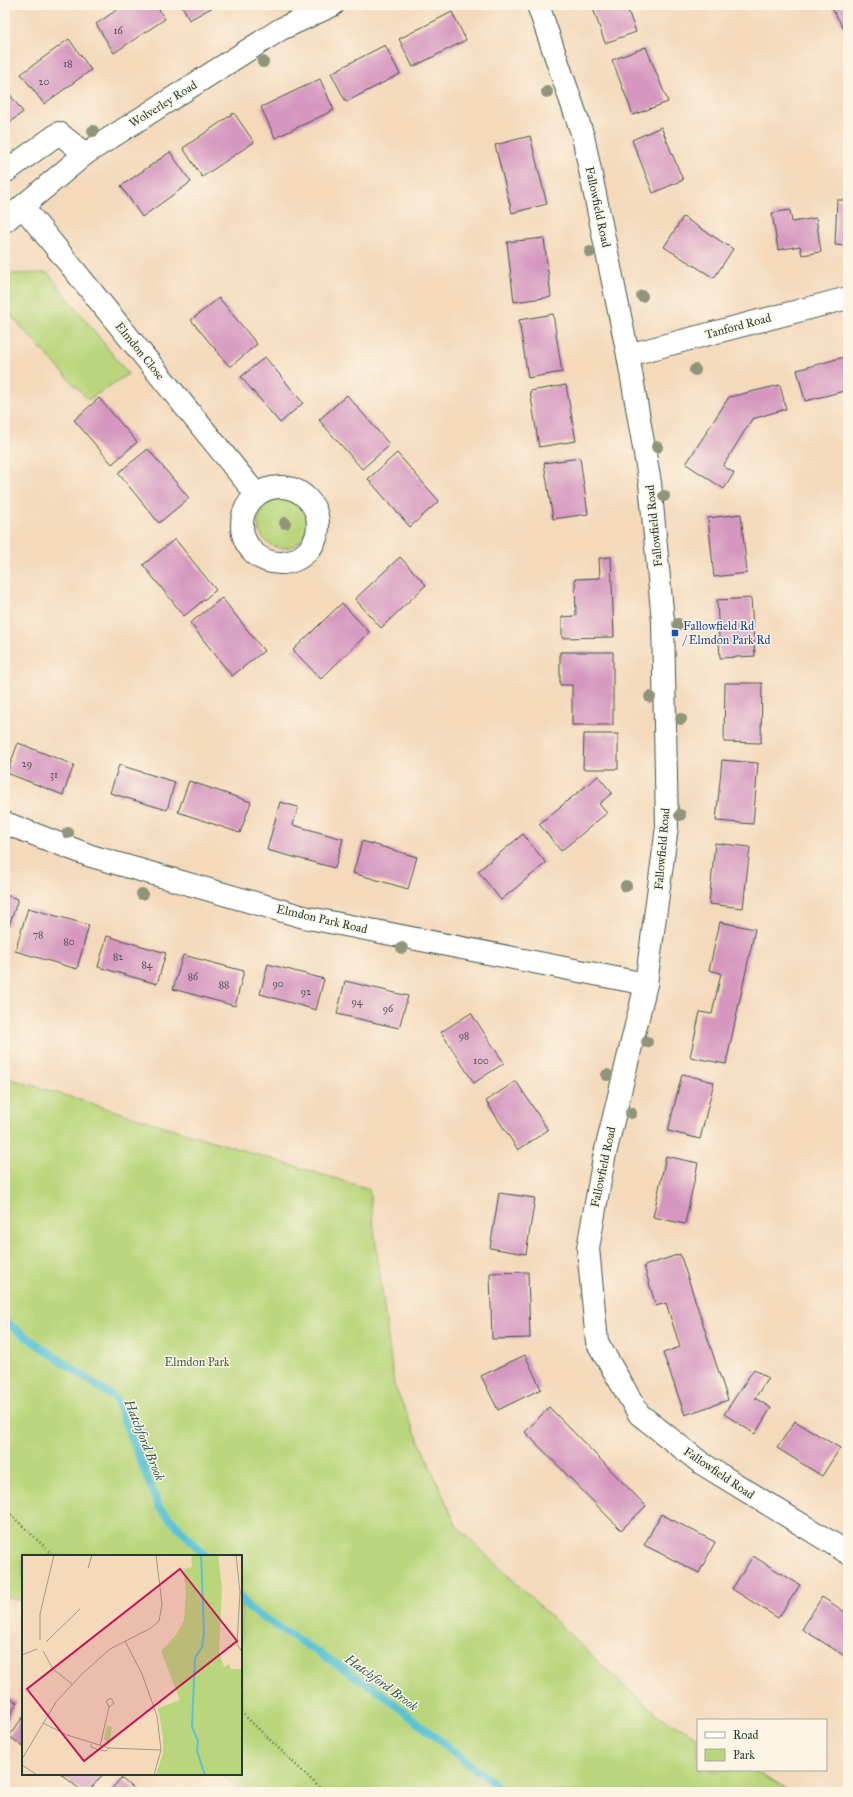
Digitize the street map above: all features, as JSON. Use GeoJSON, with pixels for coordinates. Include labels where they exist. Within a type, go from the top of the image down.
{"type":"FeatureCollection","features":[{"type":"Feature","properties":{"kind":"street","name":"Wolverley Road"},"geometry":{"type":"LineString","coordinates":[[5,221],[85,154],[281,29],[333,5]]}},
{"type":"Feature","properties":{"kind":"street","name":"Fallowfield Road"},"geometry":{"type":"LineString","coordinates":[[538,5],[584,136],[628,355],[650,483],[663,621],[667,827],[646,984],[604,1158],[588,1248],[597,1342],[639,1414],[700,1463],[848,1553]]}},
{"type":"Feature","properties":{"kind":"street"},"geometry":{"type":"LineString","coordinates":[[5,172],[59,133],[85,154]]}},
{"type":"Feature","properties":{"kind":"street","name":"Elmdon Close"},"geometry":{"type":"LineString","coordinates":[[23,207],[256,494]]}},
{"type":"Feature","properties":{"kind":"street","name":"Tanford Road"},"geometry":{"type":"LineString","coordinates":[[628,355],[848,298]]}},
{"type":"Feature","properties":{"kind":"street","name":"Elmdon Park Road"},"geometry":{"type":"LineString","coordinates":[[5,823],[91,856],[304,917],[646,984]]}},
{"type":"Feature","properties":{"kind":"path"},"geometry":{"type":"LineString","coordinates":[[5,1509],[53,1555]]}},
{"type":"Feature","properties":{"kind":"path"},"geometry":{"type":"LineString","coordinates":[[242,1713],[324,1792]]}},
{"type":"Feature","properties":{"kind":"green space"},"geometry":{"type":"Polygon","coordinates":[[[48,273],[128,374],[88,400],[5,309],[5,274],[48,273]]]}},
{"type":"Feature","properties":{"kind":"green space"},"geometry":{"type":"Polygon","coordinates":[[[283,498],[293,500],[301,505],[306,513],[308,523],[306,533],[301,541],[293,546],[283,548],[273,546],[265,541],[260,533],[258,523],[260,513],[265,505],[273,500],[283,498]]]}},
{"type":"Feature","properties":{"kind":"green space","name":"Elmdon Park"},"geometry":{"type":"Polygon","coordinates":[[[5,1077],[369,1189],[394,1385],[457,1527],[622,1684],[658,1715],[697,1737],[697,1771],[755,1771],[791,1792],[242,1792],[222,1775],[242,1775],[242,1555],[22,1555],[22,1602],[5,1596],[5,1077]]]}},
{"type":"Feature","properties":{"kind":"building"},"geometry":{"type":"Polygon","coordinates":[[[124,5],[156,5],[165,19],[114,53],[96,24],[124,5]]]}},
{"type":"Feature","properties":{"kind":"building"},"geometry":{"type":"Polygon","coordinates":[[[182,5],[217,5],[189,20],[182,5]]]}},
{"type":"Feature","properties":{"kind":"building"},"geometry":{"type":"Polygon","coordinates":[[[592,5],[626,5],[636,32],[605,43],[592,5]]]}},
{"type":"Feature","properties":{"kind":"building"},"geometry":{"type":"Polygon","coordinates":[[[830,5],[848,5],[848,36],[830,5]]]}},
{"type":"Feature","properties":{"kind":"building"},"geometry":{"type":"Polygon","coordinates":[[[452,12],[466,40],[413,67],[399,39],[452,12]]]}},
{"type":"Feature","properties":{"kind":"building"},"geometry":{"type":"Polygon","coordinates":[[[69,39],[91,70],[44,104],[21,74],[69,39]]]}},
{"type":"Feature","properties":{"kind":"building"},"geometry":{"type":"Polygon","coordinates":[[[385,45],[400,74],[346,102],[331,73],[385,45]]]}},
{"type":"Feature","properties":{"kind":"building"},"geometry":{"type":"Polygon","coordinates":[[[646,47],[668,102],[633,115],[612,60],[646,47]]]}},
{"type":"Feature","properties":{"kind":"building"},"geometry":{"type":"Polygon","coordinates":[[[320,79],[334,110],[275,138],[261,107],[320,79]]]}},
{"type":"Feature","properties":{"kind":"building"},"geometry":{"type":"Polygon","coordinates":[[[5,88],[23,112],[5,126],[5,88]]]}},
{"type":"Feature","properties":{"kind":"building"},"geometry":{"type":"Polygon","coordinates":[[[234,113],[254,142],[202,177],[183,148],[234,113]]]}},
{"type":"Feature","properties":{"kind":"building"},"geometry":{"type":"Polygon","coordinates":[[[661,127],[683,180],[653,193],[632,140],[661,127]]]}},
{"type":"Feature","properties":{"kind":"building"},"geometry":{"type":"Polygon","coordinates":[[[530,136],[547,204],[512,213],[495,145],[530,136]]]}},
{"type":"Feature","properties":{"kind":"building"},"geometry":{"type":"Polygon","coordinates":[[[170,152],[191,182],[142,217],[121,186],[170,152]]]}},
{"type":"Feature","properties":{"kind":"building"},"geometry":{"type":"Polygon","coordinates":[[[837,200],[848,200],[848,246],[835,245],[837,200]]]}},
{"type":"Feature","properties":{"kind":"building"},"geometry":{"type":"Polygon","coordinates":[[[790,210],[792,222],[816,218],[821,252],[802,255],[800,246],[778,250],[772,213],[790,210]]]}},
{"type":"Feature","properties":{"kind":"building"},"geometry":{"type":"Polygon","coordinates":[[[683,217],[733,249],[714,278],[664,247],[683,217]]]}},
{"type":"Feature","properties":{"kind":"building"},"geometry":{"type":"Polygon","coordinates":[[[544,238],[551,297],[514,302],[507,242],[544,238]]]}},
{"type":"Feature","properties":{"kind":"building"},"geometry":{"type":"Polygon","coordinates":[[[219,298],[257,344],[230,367],[191,320],[219,298]]]}},
{"type":"Feature","properties":{"kind":"building"},"geometry":{"type":"Polygon","coordinates":[[[553,314],[562,372],[528,378],[519,320],[553,314]]]}},
{"type":"Feature","properties":{"kind":"building"},"geometry":{"type":"Polygon","coordinates":[[[848,356],[848,390],[805,401],[797,370],[848,356]]]}},
{"type":"Feature","properties":{"kind":"building"},"geometry":{"type":"Polygon","coordinates":[[[265,357],[303,403],[280,423],[241,377],[265,357]]]}},
{"type":"Feature","properties":{"kind":"building"},"geometry":{"type":"Polygon","coordinates":[[[566,385],[576,441],[539,447],[530,391],[566,385]]]}},
{"type":"Feature","properties":{"kind":"building"},"geometry":{"type":"Polygon","coordinates":[[[780,385],[786,409],[752,419],[723,466],[734,473],[724,489],[686,464],[729,397],[780,385]]]}},
{"type":"Feature","properties":{"kind":"building"},"geometry":{"type":"Polygon","coordinates":[[[347,395],[390,445],[362,469],[319,420],[347,395]]]}},
{"type":"Feature","properties":{"kind":"building"},"geometry":{"type":"Polygon","coordinates":[[[99,398],[137,442],[112,464],[74,420],[99,398]]]}},
{"type":"Feature","properties":{"kind":"building"},"geometry":{"type":"Polygon","coordinates":[[[148,449],[189,498],[159,523],[118,473],[148,449]]]}},
{"type":"Feature","properties":{"kind":"building"},"geometry":{"type":"Polygon","coordinates":[[[397,453],[439,501],[410,527],[368,479],[397,453]]]}},
{"type":"Feature","properties":{"kind":"building"},"geometry":{"type":"Polygon","coordinates":[[[580,458],[588,514],[553,519],[544,463],[580,458]]]}},
{"type":"Feature","properties":{"kind":"building"},"geometry":{"type":"Polygon","coordinates":[[[741,514],[747,573],[714,577],[708,518],[741,514]]]}},
{"type":"Feature","properties":{"kind":"building"},"geometry":{"type":"Polygon","coordinates":[[[175,539],[216,590],[184,616],[143,565],[175,539]]]}},
{"type":"Feature","properties":{"kind":"building"},"geometry":{"type":"Polygon","coordinates":[[[400,557],[426,585],[381,628],[355,599],[400,557]]]}},
{"type":"Feature","properties":{"kind":"building"},"geometry":{"type":"Polygon","coordinates":[[[611,557],[614,637],[562,638],[562,617],[576,616],[575,579],[600,578],[599,558],[611,557]]]}},
{"type":"Feature","properties":{"kind":"building"},"geometry":{"type":"Polygon","coordinates":[[[222,598],[264,651],[232,676],[190,623],[222,598]]]}},
{"type":"Feature","properties":{"kind":"building"},"geometry":{"type":"Polygon","coordinates":[[[751,598],[755,656],[720,658],[717,600],[751,598]]]}},
{"type":"Feature","properties":{"kind":"building"},"geometry":{"type":"Polygon","coordinates":[[[342,603],[369,632],[321,679],[293,650],[342,603]]]}},
{"type":"Feature","properties":{"kind":"building"},"geometry":{"type":"Polygon","coordinates":[[[560,652],[613,652],[613,725],[572,725],[572,685],[560,685],[560,652]]]}},
{"type":"Feature","properties":{"kind":"building"},"geometry":{"type":"Polygon","coordinates":[[[725,683],[762,683],[761,743],[724,742],[725,683]]]}},
{"type":"Feature","properties":{"kind":"building"},"geometry":{"type":"Polygon","coordinates":[[[584,734],[618,734],[618,769],[583,769],[584,734]]]}},
{"type":"Feature","properties":{"kind":"building"},"geometry":{"type":"Polygon","coordinates":[[[18,743],[74,765],[63,795],[7,773],[18,743]]]}},
{"type":"Feature","properties":{"kind":"building"},"geometry":{"type":"Polygon","coordinates":[[[722,760],[758,763],[753,824],[716,821],[722,760]]]}},
{"type":"Feature","properties":{"kind":"building"},"geometry":{"type":"Polygon","coordinates":[[[119,765],[175,782],[167,810],[110,793],[119,765]]]}},
{"type":"Feature","properties":{"kind":"building"},"geometry":{"type":"Polygon","coordinates":[[[598,776],[612,793],[599,804],[607,813],[561,851],[539,824],[598,776]]]}},
{"type":"Feature","properties":{"kind":"building"},"geometry":{"type":"Polygon","coordinates":[[[189,781],[251,802],[240,833],[178,812],[189,781]]]}},
{"type":"Feature","properties":{"kind":"building"},"geometry":{"type":"Polygon","coordinates":[[[280,802],[298,807],[293,825],[343,839],[335,868],[267,850],[280,802]]]}},
{"type":"Feature","properties":{"kind":"building"},"geometry":{"type":"Polygon","coordinates":[[[523,834],[546,863],[501,900],[478,871],[523,834]]]}},
{"type":"Feature","properties":{"kind":"building"},"geometry":{"type":"Polygon","coordinates":[[[362,841],[417,857],[408,889],[353,873],[362,841]]]}},
{"type":"Feature","properties":{"kind":"building"},"geometry":{"type":"Polygon","coordinates":[[[715,843],[750,847],[743,908],[709,904],[715,843]]]}},
{"type":"Feature","properties":{"kind":"building"},"geometry":{"type":"Polygon","coordinates":[[[5,895],[18,899],[9,926],[5,925],[5,895]]]}},
{"type":"Feature","properties":{"kind":"building"},"geometry":{"type":"Polygon","coordinates":[[[28,908],[89,925],[77,969],[15,951],[28,908]]]}},
{"type":"Feature","properties":{"kind":"building"},"geometry":{"type":"Polygon","coordinates":[[[720,922],[755,929],[726,1064],[690,1057],[700,1012],[712,1014],[721,973],[709,970],[720,922]]]}},
{"type":"Feature","properties":{"kind":"building"},"geometry":{"type":"Polygon","coordinates":[[[107,936],[166,953],[157,984],[98,967],[107,936]]]}},
{"type":"Feature","properties":{"kind":"building"},"geometry":{"type":"Polygon","coordinates":[[[183,955],[244,971],[235,1006],[173,989],[183,955]]]}},
{"type":"Feature","properties":{"kind":"building"},"geometry":{"type":"Polygon","coordinates":[[[268,964],[324,979],[316,1010],[260,994],[268,964]]]}},
{"type":"Feature","properties":{"kind":"building"},"geometry":{"type":"Polygon","coordinates":[[[345,981],[408,996],[399,1028],[337,1014],[345,981]]]}},
{"type":"Feature","properties":{"kind":"building"},"geometry":{"type":"Polygon","coordinates":[[[471,1013],[504,1063],[474,1083],[441,1032],[471,1013]]]}},
{"type":"Feature","properties":{"kind":"building"},"geometry":{"type":"Polygon","coordinates":[[[682,1074],[714,1082],[700,1139],[668,1131],[682,1074]]]}},
{"type":"Feature","properties":{"kind":"building"},"geometry":{"type":"Polygon","coordinates":[[[516,1081],[548,1130],[518,1150],[486,1101],[516,1081]]]}},
{"type":"Feature","properties":{"kind":"building"},"geometry":{"type":"Polygon","coordinates":[[[666,1156],[698,1163],[685,1224],[653,1217],[666,1156]]]}},
{"type":"Feature","properties":{"kind":"building"},"geometry":{"type":"Polygon","coordinates":[[[499,1193],[535,1198],[526,1254],[490,1248],[499,1193]]]}},
{"type":"Feature","properties":{"kind":"building"},"geometry":{"type":"Polygon","coordinates":[[[680,1254],[728,1400],[685,1415],[663,1353],[680,1347],[666,1303],[656,1306],[644,1266],[680,1254]]]}},
{"type":"Feature","properties":{"kind":"building"},"geometry":{"type":"Polygon","coordinates":[[[528,1272],[530,1338],[492,1339],[490,1273],[528,1272]]]}},
{"type":"Feature","properties":{"kind":"building"},"geometry":{"type":"Polygon","coordinates":[[[525,1355],[541,1389],[498,1410],[481,1376],[525,1355]]]}},
{"type":"Feature","properties":{"kind":"building"},"geometry":{"type":"Polygon","coordinates":[[[754,1369],[768,1378],[755,1398],[771,1408],[755,1434],[724,1414],[754,1369]]]}},
{"type":"Feature","properties":{"kind":"building"},"geometry":{"type":"Polygon","coordinates":[[[549,1407],[646,1506],[621,1530],[525,1432],[549,1407]]]}},
{"type":"Feature","properties":{"kind":"building"},"geometry":{"type":"Polygon","coordinates":[[[795,1421],[840,1448],[822,1476],[777,1448],[795,1421]]]}},
{"type":"Feature","properties":{"kind":"building"},"geometry":{"type":"Polygon","coordinates":[[[661,1514],[715,1542],[699,1573],[644,1545],[661,1514]]]}},
{"type":"Feature","properties":{"kind":"building"},"geometry":{"type":"Polygon","coordinates":[[[753,1556],[800,1585],[778,1618],[732,1589],[753,1556]]]}},
{"type":"Feature","properties":{"kind":"building"},"geometry":{"type":"Polygon","coordinates":[[[822,1597],[848,1614],[848,1658],[802,1629],[822,1597]]]}},
{"type":"Feature","properties":{"kind":"building"},"geometry":{"type":"Polygon","coordinates":[[[5,1696],[17,1702],[5,1726],[5,1696]]]}},
{"type":"Feature","properties":{"kind":"building"},"geometry":{"type":"Polygon","coordinates":[[[22,1718],[22,1746],[9,1736],[22,1718]]]}},
{"type":"Feature","properties":{"kind":"building"},"geometry":{"type":"Polygon","coordinates":[[[62,1775],[102,1775],[88,1792],[83,1792],[62,1775]]]}},
{"type":"Feature","properties":{"kind":"building"},"geometry":{"type":"Polygon","coordinates":[[[121,1778],[137,1792],[109,1792],[121,1778]]]}},
{"type":"Feature","properties":{"kind":"waterway","name":"Hatchford Brook"},"geometry":{"type":"LineString","coordinates":[[5,1322],[116,1399],[159,1507],[205,1555]]}},
{"type":"Feature","properties":{"kind":"waterway","name":"Hatchford Brook"},"geometry":{"type":"LineString","coordinates":[[242,1599],[250,1609],[377,1690],[504,1792]]}},
{"type":"Feature","properties":{"kind":"place","name":"Fallowfield Rd / Elmdon Park Rd"},"geometry":{"type":"Point","coordinates":[675,633]}}]}
